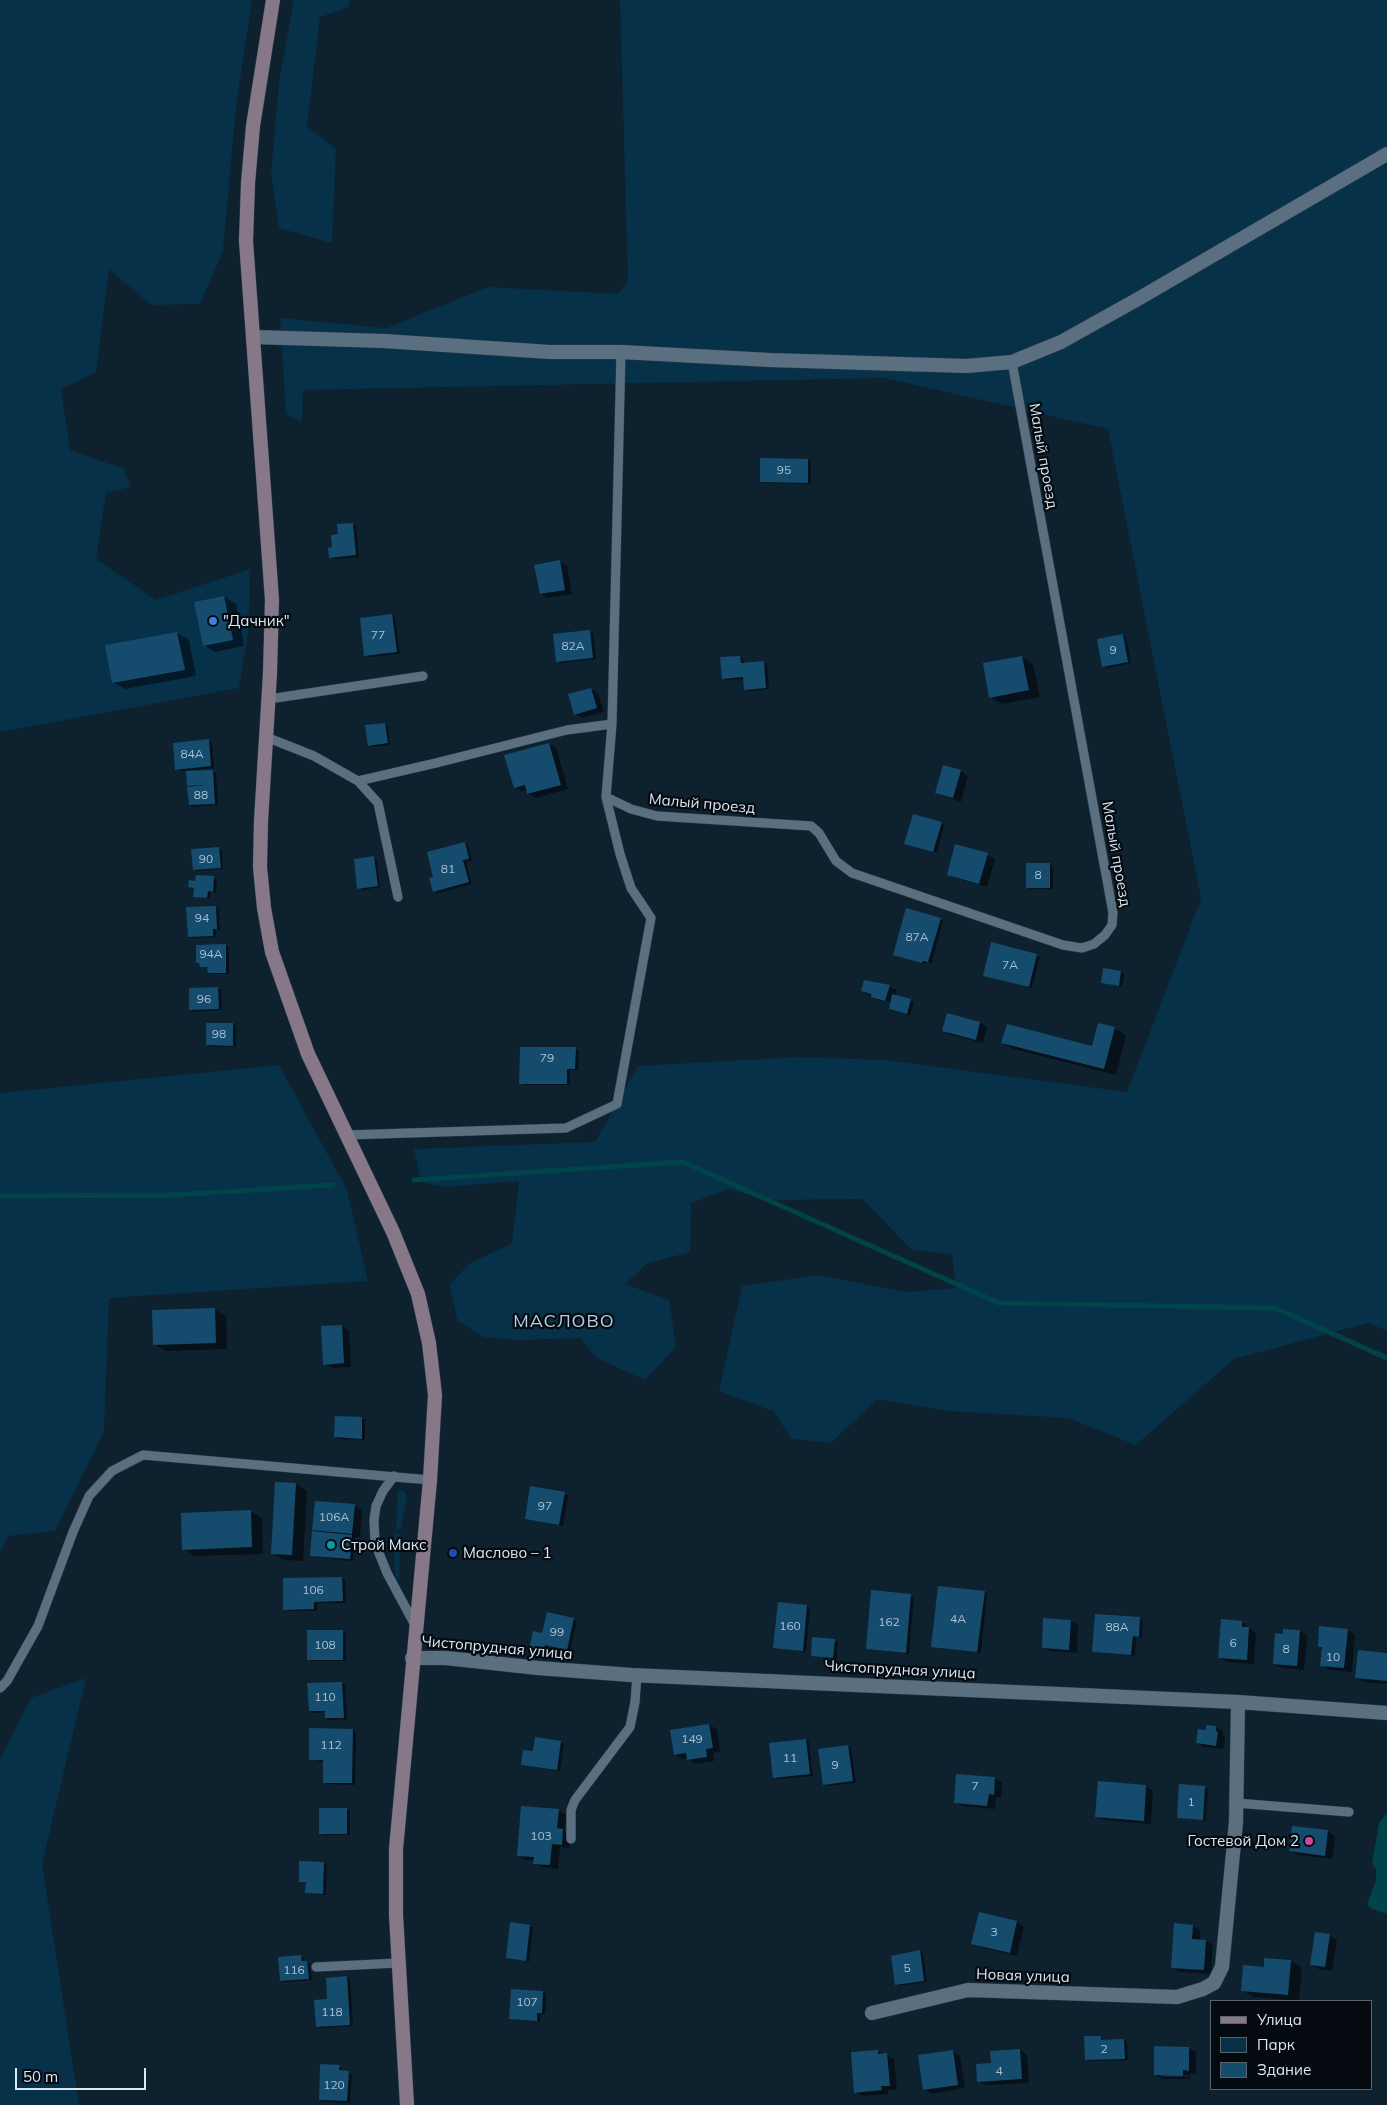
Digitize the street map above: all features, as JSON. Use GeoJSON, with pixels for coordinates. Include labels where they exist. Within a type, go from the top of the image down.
{"type":"FeatureCollection","features":[{"type":"Feature","properties":{"kind":"main road"},"geometry":{"type":"LineString","coordinates":[[273,0],[253,126],[248,183],[246,241],[272,600],[260,867],[264,908],[272,952],[308,1054],[393,1232],[418,1294],[429,1343],[435,1396],[430,1480],[415,1625],[396,1849],[398,1963],[407,2105]]}},
{"type":"Feature","properties":{"kind":"street"},"geometry":{"type":"LineString","coordinates":[[253,337],[384,341],[550,352],[621,352],[770,360],[966,366],[1012,362],[1061,342],[1387,154]]}},
{"type":"Feature","properties":{"kind":"street","name":"Чистопрудная улица"},"geometry":{"type":"LineString","coordinates":[[412,1658],[446,1658],[538,1668],[637,1675],[1238,1702],[1387,1713]]}},
{"type":"Feature","properties":{"kind":"street"},"geometry":{"type":"LineString","coordinates":[[1236,1803],[1238,1702]]}},
{"type":"Feature","properties":{"kind":"street","name":"Новая улица"},"geometry":{"type":"LineString","coordinates":[[872,2013],[960,1991],[1177,1997],[1207,1987],[1217,1980],[1221,1972],[1235,1832],[1236,1803]]}},
{"type":"Feature","properties":{"kind":"lane"},"geometry":{"type":"LineString","coordinates":[[346,1135],[566,1128],[617,1104],[651,918],[631,888],[620,854],[606,797],[612,724],[621,352]]}},
{"type":"Feature","properties":{"kind":"lane","name":"Малый проезд"},"geometry":{"type":"LineString","coordinates":[[606,797],[631,809],[657,816],[813,827],[819,833],[836,861],[852,873],[1046,940],[1070,946],[1089,946],[1105,935],[1112,924],[1113,913],[1012,362]]}},
{"type":"Feature","properties":{"kind":"lane"},"geometry":{"type":"LineString","coordinates":[[269,699],[423,676]]}},
{"type":"Feature","properties":{"kind":"lane"},"geometry":{"type":"LineString","coordinates":[[358,781],[567,730],[612,724]]}},
{"type":"Feature","properties":{"kind":"lane"},"geometry":{"type":"LineString","coordinates":[[266,737],[314,756],[358,781],[375,799],[379,806],[398,896]]}},
{"type":"Feature","properties":{"kind":"lane"},"geometry":{"type":"LineString","coordinates":[[0,1688],[7,1681],[38,1626],[73,1532],[89,1496],[112,1471],[143,1455],[430,1480]]}},
{"type":"Feature","properties":{"kind":"lane"},"geometry":{"type":"LineString","coordinates":[[394,1476],[382,1491],[376,1506],[374,1520],[376,1543],[387,1573],[415,1625]]}},
{"type":"Feature","properties":{"kind":"lane"},"geometry":{"type":"LineString","coordinates":[[571,1839],[572,1810],[575,1800],[630,1727],[635,1702],[637,1675]]}},
{"type":"Feature","properties":{"kind":"lane"},"geometry":{"type":"LineString","coordinates":[[1236,1803],[1349,1812]]}},
{"type":"Feature","properties":{"kind":"lane"},"geometry":{"type":"LineString","coordinates":[[316,1967],[398,1963]]}},
{"type":"Feature","properties":{"kind":"green space"},"geometry":{"type":"Polygon","coordinates":[[[0,0],[252,0],[236,106],[223,251],[200,304],[151,305],[109,269],[96,372],[61,389],[70,450],[124,469],[131,487],[106,493],[96,559],[156,600],[250,569],[249,626],[239,688],[0,732],[0,0]]]}},
{"type":"Feature","properties":{"kind":"green space"},"geometry":{"type":"Polygon","coordinates":[[[294,0],[350,0],[349,7],[320,17],[307,127],[336,149],[332,243],[279,228],[271,173],[279,82],[294,0]]]}},
{"type":"Feature","properties":{"kind":"green space"},"geometry":{"type":"Polygon","coordinates":[[[620,0],[1387,0],[1387,1331],[1368,1323],[1234,1359],[1136,1445],[1068,1418],[948,1411],[877,1399],[831,1443],[792,1439],[773,1411],[719,1391],[742,1286],[818,1275],[907,1292],[956,1288],[952,1254],[912,1250],[862,1199],[768,1200],[729,1189],[691,1203],[690,1252],[648,1263],[625,1284],[669,1300],[676,1347],[645,1380],[596,1358],[581,1338],[518,1340],[484,1337],[458,1321],[449,1285],[469,1264],[512,1243],[519,1181],[445,1187],[421,1182],[414,1149],[595,1142],[638,1066],[798,1057],[885,1060],[1127,1092],[1201,899],[1108,429],[885,378],[303,390],[302,422],[286,414],[280,318],[387,328],[488,287],[618,294],[628,280],[620,0]]]}},
{"type":"Feature","properties":{"kind":"green space"},"geometry":{"type":"Polygon","coordinates":[[[279,1065],[347,1190],[368,1281],[109,1298],[104,1431],[55,1531],[8,1536],[0,1552],[0,1093],[279,1065]]]}},
{"type":"Feature","properties":{"kind":"green space"},"geometry":{"type":"Polygon","coordinates":[[[398,1491],[404,1491],[407,1496],[401,1529],[396,1529],[398,1491]]]}},
{"type":"Feature","properties":{"kind":"green space"},"geometry":{"type":"Polygon","coordinates":[[[395,1533],[401,1534],[399,1580],[396,1576],[394,1564],[395,1533]]]}},
{"type":"Feature","properties":{"kind":"green space"},"geometry":{"type":"Polygon","coordinates":[[[86,1678],[42,1864],[79,2105],[0,2105],[0,1759],[31,1698],[86,1678]]]}},
{"type":"Feature","properties":{"kind":"shaded area"},"geometry":{"type":"Polygon","coordinates":[[[1387,1815],[1387,1914],[1370,1908],[1367,1904],[1376,1880],[1376,1869],[1372,1863],[1379,1823],[1387,1815]]]}},
{"type":"Feature","properties":{"kind":"building"},"geometry":{"type":"Polygon","coordinates":[[[760,458],[808,459],[808,483],[760,482],[760,458]]]}},
{"type":"Feature","properties":{"kind":"building"},"geometry":{"type":"Polygon","coordinates":[[[353,523],[356,555],[329,558],[328,548],[332,547],[331,535],[338,534],[337,524],[353,523]]]}},
{"type":"Feature","properties":{"kind":"building"},"geometry":{"type":"Polygon","coordinates":[[[560,560],[565,590],[540,594],[534,565],[560,560]]]}},
{"type":"Feature","properties":{"kind":"building","name":"\"Дачник\""},"geometry":{"type":"Polygon","coordinates":[[[224,596],[233,640],[203,646],[194,602],[224,596]]]}},
{"type":"Feature","properties":{"kind":"building"},"geometry":{"type":"Polygon","coordinates":[[[392,614],[397,652],[364,656],[360,618],[392,614]]]}},
{"type":"Feature","properties":{"kind":"building"},"geometry":{"type":"Polygon","coordinates":[[[590,630],[593,658],[556,662],[553,634],[590,630]]]}},
{"type":"Feature","properties":{"kind":"building"},"geometry":{"type":"Polygon","coordinates":[[[177,632],[185,670],[112,683],[105,645],[177,632]]]}},
{"type":"Feature","properties":{"kind":"building"},"geometry":{"type":"Polygon","coordinates":[[[1123,634],[1128,662],[1102,667],[1097,639],[1123,634]]]}},
{"type":"Feature","properties":{"kind":"building"},"geometry":{"type":"Polygon","coordinates":[[[740,656],[741,663],[764,661],[766,688],[744,690],[743,677],[722,679],[720,657],[740,656]]]}},
{"type":"Feature","properties":{"kind":"building"},"geometry":{"type":"Polygon","coordinates":[[[1022,656],[1029,690],[989,698],[983,663],[1022,656]]]}},
{"type":"Feature","properties":{"kind":"building"},"geometry":{"type":"Polygon","coordinates":[[[591,688],[597,708],[574,715],[568,694],[591,688]]]}},
{"type":"Feature","properties":{"kind":"building"},"geometry":{"type":"Polygon","coordinates":[[[385,723],[388,743],[368,746],[365,725],[385,723]]]}},
{"type":"Feature","properties":{"kind":"building"},"geometry":{"type":"Polygon","coordinates":[[[209,739],[211,766],[175,770],[173,743],[209,739]]]}},
{"type":"Feature","properties":{"kind":"building"},"geometry":{"type":"Polygon","coordinates":[[[549,743],[561,785],[527,794],[525,785],[514,788],[504,755],[549,743]]]}},
{"type":"Feature","properties":{"kind":"building"},"geometry":{"type":"Polygon","coordinates":[[[943,765],[961,770],[953,798],[935,793],[943,765]]]}},
{"type":"Feature","properties":{"kind":"building"},"geometry":{"type":"Polygon","coordinates":[[[213,770],[215,804],[189,805],[187,787],[205,785],[187,786],[186,771],[213,770]]]}},
{"type":"Feature","properties":{"kind":"building"},"geometry":{"type":"Polygon","coordinates":[[[913,814],[942,822],[933,852],[904,844],[913,814]]]}},
{"type":"Feature","properties":{"kind":"building"},"geometry":{"type":"Polygon","coordinates":[[[465,842],[469,859],[463,860],[469,882],[433,892],[429,878],[433,877],[427,852],[465,842]]]}},
{"type":"Feature","properties":{"kind":"building"},"geometry":{"type":"Polygon","coordinates":[[[955,844],[988,853],[979,884],[947,875],[955,844]]]}},
{"type":"Feature","properties":{"kind":"building"},"geometry":{"type":"Polygon","coordinates":[[[219,847],[221,868],[193,870],[191,849],[219,847]]]}},
{"type":"Feature","properties":{"kind":"building"},"geometry":{"type":"Polygon","coordinates":[[[374,856],[378,886],[357,889],[354,859],[374,856]]]}},
{"type":"Feature","properties":{"kind":"building"},"geometry":{"type":"Polygon","coordinates":[[[1026,863],[1050,863],[1050,888],[1026,888],[1026,863]]]}},
{"type":"Feature","properties":{"kind":"building"},"geometry":{"type":"Polygon","coordinates":[[[196,875],[214,876],[213,892],[208,891],[207,898],[193,897],[194,888],[188,887],[189,880],[195,881],[196,875]]]}},
{"type":"Feature","properties":{"kind":"building"},"geometry":{"type":"Polygon","coordinates":[[[216,906],[217,929],[213,929],[213,936],[188,937],[186,907],[216,906]]]}},
{"type":"Feature","properties":{"kind":"building"},"geometry":{"type":"Polygon","coordinates":[[[906,908],[941,918],[928,962],[923,961],[922,963],[893,955],[906,908]]]}},
{"type":"Feature","properties":{"kind":"building"},"geometry":{"type":"Polygon","coordinates":[[[991,942],[1037,954],[1029,987],[983,976],[991,942]]]}},
{"type":"Feature","properties":{"kind":"building"},"geometry":{"type":"Polygon","coordinates":[[[226,944],[226,973],[208,973],[207,967],[200,967],[199,963],[196,963],[196,945],[226,944]]]}},
{"type":"Feature","properties":{"kind":"building"},"geometry":{"type":"Polygon","coordinates":[[[1103,968],[1121,971],[1119,986],[1101,983],[1103,968]]]}},
{"type":"Feature","properties":{"kind":"building"},"geometry":{"type":"Polygon","coordinates":[[[864,980],[890,985],[885,1001],[871,997],[871,994],[861,991],[864,980]]]}},
{"type":"Feature","properties":{"kind":"building"},"geometry":{"type":"Polygon","coordinates":[[[218,987],[219,1009],[189,1010],[189,988],[218,987]]]}},
{"type":"Feature","properties":{"kind":"building"},"geometry":{"type":"Polygon","coordinates":[[[892,994],[911,999],[907,1014],[889,1009],[892,994]]]}},
{"type":"Feature","properties":{"kind":"building"},"geometry":{"type":"Polygon","coordinates":[[[947,1013],[980,1022],[976,1040],[942,1031],[947,1013]]]}},
{"type":"Feature","properties":{"kind":"building"},"geometry":{"type":"Polygon","coordinates":[[[206,1023],[233,1023],[233,1046],[206,1045],[206,1023]]]}},
{"type":"Feature","properties":{"kind":"building"},"geometry":{"type":"Polygon","coordinates":[[[1098,1023],[1115,1027],[1104,1069],[1001,1043],[1007,1024],[1092,1046],[1098,1023]]]}},
{"type":"Feature","properties":{"kind":"building"},"geometry":{"type":"Polygon","coordinates":[[[520,1047],[576,1047],[575,1069],[567,1069],[567,1084],[519,1084],[520,1047]]]}},
{"type":"Feature","properties":{"kind":"building"},"geometry":{"type":"Polygon","coordinates":[[[215,1308],[216,1343],[153,1345],[152,1310],[215,1308]]]}},
{"type":"Feature","properties":{"kind":"building"},"geometry":{"type":"Polygon","coordinates":[[[342,1325],[344,1363],[323,1365],[321,1326],[342,1325]]]}},
{"type":"Feature","properties":{"kind":"building"},"geometry":{"type":"Polygon","coordinates":[[[335,1416],[362,1417],[362,1439],[334,1437],[335,1416]]]}},
{"type":"Feature","properties":{"kind":"building"},"geometry":{"type":"Polygon","coordinates":[[[275,1482],[296,1483],[292,1555],[271,1554],[275,1482]]]}},
{"type":"Feature","properties":{"kind":"building"},"geometry":{"type":"Polygon","coordinates":[[[530,1486],[565,1492],[559,1525],[525,1519],[530,1486]]]}},
{"type":"Feature","properties":{"kind":"building","name":"Строй Макс"},"geometry":{"type":"Polygon","coordinates":[[[315,1501],[355,1504],[352,1534],[312,1530],[315,1501]]]}},
{"type":"Feature","properties":{"kind":"building"},"geometry":{"type":"Polygon","coordinates":[[[251,1510],[252,1547],[182,1550],[181,1513],[251,1510]]]}},
{"type":"Feature","properties":{"kind":"building","name":"Строй Макс"},"geometry":{"type":"Polygon","coordinates":[[[312,1531],[352,1535],[350,1559],[310,1556],[312,1531]]]}},
{"type":"Feature","properties":{"kind":"building"},"geometry":{"type":"Polygon","coordinates":[[[342,1577],[343,1601],[314,1602],[314,1609],[283,1610],[283,1578],[342,1577]]]}},
{"type":"Feature","properties":{"kind":"building"},"geometry":{"type":"Polygon","coordinates":[[[938,1586],[985,1591],[977,1652],[931,1647],[938,1586]]]}},
{"type":"Feature","properties":{"kind":"building"},"geometry":{"type":"Polygon","coordinates":[[[871,1590],[911,1594],[906,1653],[866,1649],[871,1590]]]}},
{"type":"Feature","properties":{"kind":"building"},"geometry":{"type":"Polygon","coordinates":[[[778,1602],[807,1605],[803,1651],[773,1648],[778,1602]]]}},
{"type":"Feature","properties":{"kind":"building"},"geometry":{"type":"Polygon","coordinates":[[[547,1612],[574,1618],[567,1650],[545,1645],[543,1652],[529,1649],[533,1631],[542,1633],[547,1612]]]}},
{"type":"Feature","properties":{"kind":"building"},"geometry":{"type":"Polygon","coordinates":[[[1095,1614],[1140,1617],[1139,1637],[1133,1636],[1131,1655],[1092,1652],[1095,1614]]]}},
{"type":"Feature","properties":{"kind":"building"},"geometry":{"type":"Polygon","coordinates":[[[1043,1618],[1071,1620],[1069,1650],[1042,1648],[1043,1618]]]}},
{"type":"Feature","properties":{"kind":"building"},"geometry":{"type":"Polygon","coordinates":[[[1221,1619],[1242,1621],[1242,1627],[1249,1627],[1247,1660],[1218,1658],[1221,1619]]]}},
{"type":"Feature","properties":{"kind":"building"},"geometry":{"type":"Polygon","coordinates":[[[1319,1626],[1348,1629],[1344,1668],[1320,1666],[1322,1647],[1318,1647],[1319,1626]]]}},
{"type":"Feature","properties":{"kind":"building"},"geometry":{"type":"Polygon","coordinates":[[[1283,1629],[1300,1630],[1297,1666],[1273,1664],[1275,1633],[1283,1634],[1283,1629]]]}},
{"type":"Feature","properties":{"kind":"building"},"geometry":{"type":"Polygon","coordinates":[[[307,1630],[343,1630],[343,1660],[307,1660],[307,1630]]]}},
{"type":"Feature","properties":{"kind":"building"},"geometry":{"type":"Polygon","coordinates":[[[812,1637],[835,1639],[833,1658],[811,1656],[812,1637]]]}},
{"type":"Feature","properties":{"kind":"building"},"geometry":{"type":"Polygon","coordinates":[[[1358,1650],[1387,1653],[1387,1681],[1355,1678],[1358,1650]]]}},
{"type":"Feature","properties":{"kind":"building"},"geometry":{"type":"Polygon","coordinates":[[[342,1682],[344,1718],[325,1718],[325,1711],[309,1711],[307,1683],[342,1682]]]}},
{"type":"Feature","properties":{"kind":"building"},"geometry":{"type":"Polygon","coordinates":[[[709,1724],[713,1748],[706,1749],[707,1757],[687,1760],[686,1753],[674,1755],[670,1730],[709,1724]]]}},
{"type":"Feature","properties":{"kind":"building"},"geometry":{"type":"Polygon","coordinates":[[[1206,1725],[1216,1726],[1216,1731],[1218,1732],[1216,1746],[1196,1743],[1198,1729],[1206,1730],[1206,1725]]]}},
{"type":"Feature","properties":{"kind":"building"},"geometry":{"type":"Polygon","coordinates":[[[309,1728],[353,1729],[352,1783],[323,1783],[323,1760],[309,1760],[309,1728]]]}},
{"type":"Feature","properties":{"kind":"building"},"geometry":{"type":"Polygon","coordinates":[[[535,1737],[561,1741],[557,1770],[521,1765],[523,1750],[533,1751],[535,1737]]]}},
{"type":"Feature","properties":{"kind":"building"},"geometry":{"type":"Polygon","coordinates":[[[806,1739],[810,1774],[773,1778],[769,1743],[806,1739]]]}},
{"type":"Feature","properties":{"kind":"building"},"geometry":{"type":"Polygon","coordinates":[[[848,1745],[853,1781],[823,1785],[818,1749],[848,1745]]]}},
{"type":"Feature","properties":{"kind":"building"},"geometry":{"type":"Polygon","coordinates":[[[956,1774],[995,1777],[994,1795],[989,1794],[987,1806],[954,1803],[956,1774]]]}},
{"type":"Feature","properties":{"kind":"building"},"geometry":{"type":"Polygon","coordinates":[[[1098,1781],[1146,1785],[1144,1821],[1095,1817],[1098,1781]]]}},
{"type":"Feature","properties":{"kind":"building"},"geometry":{"type":"Polygon","coordinates":[[[1179,1784],[1205,1786],[1203,1820],[1177,1818],[1179,1784]]]}},
{"type":"Feature","properties":{"kind":"building"},"geometry":{"type":"Polygon","coordinates":[[[521,1806],[559,1809],[557,1828],[563,1829],[562,1845],[552,1844],[550,1865],[533,1864],[534,1857],[517,1856],[521,1806]]]}},
{"type":"Feature","properties":{"kind":"building"},"geometry":{"type":"Polygon","coordinates":[[[319,1808],[347,1808],[347,1834],[319,1834],[319,1808]]]}},
{"type":"Feature","properties":{"kind":"building","name":"Гостевой Дом 2"},"geometry":{"type":"Polygon","coordinates":[[[1292,1826],[1328,1830],[1325,1856],[1289,1851],[1292,1826]]]}},
{"type":"Feature","properties":{"kind":"building"},"geometry":{"type":"Polygon","coordinates":[[[299,1861],[324,1862],[323,1894],[305,1893],[306,1882],[299,1882],[299,1861]]]}},
{"type":"Feature","properties":{"kind":"building"},"geometry":{"type":"Polygon","coordinates":[[[979,1912],[1017,1921],[1010,1953],[971,1944],[979,1912]]]}},
{"type":"Feature","properties":{"kind":"building"},"geometry":{"type":"Polygon","coordinates":[[[510,1922],[530,1925],[526,1961],[506,1958],[510,1922]]]}},
{"type":"Feature","properties":{"kind":"building"},"geometry":{"type":"Polygon","coordinates":[[[1174,1923],[1193,1925],[1192,1939],[1206,1940],[1204,1970],[1171,1968],[1174,1923]]]}},
{"type":"Feature","properties":{"kind":"building"},"geometry":{"type":"Polygon","coordinates":[[[1315,1932],[1330,1934],[1325,1967],[1310,1965],[1315,1932]]]}},
{"type":"Feature","properties":{"kind":"building"},"geometry":{"type":"Polygon","coordinates":[[[920,1950],[924,1981],[895,1985],[891,1956],[920,1950]]]}},
{"type":"Feature","properties":{"kind":"building"},"geometry":{"type":"Polygon","coordinates":[[[301,1955],[302,1961],[307,1961],[309,1979],[280,1981],[278,1957],[301,1955]]]}},
{"type":"Feature","properties":{"kind":"building"},"geometry":{"type":"Polygon","coordinates":[[[1264,1958],[1291,1960],[1288,1995],[1241,1991],[1243,1965],[1264,1967],[1264,1958]]]}},
{"type":"Feature","properties":{"kind":"building"},"geometry":{"type":"Polygon","coordinates":[[[347,1976],[350,2025],[316,2027],[314,2000],[327,1999],[326,1978],[347,1976]]]}},
{"type":"Feature","properties":{"kind":"building"},"geometry":{"type":"Polygon","coordinates":[[[511,1989],[543,1991],[542,2013],[537,2013],[537,2021],[509,2019],[511,1989]]]}},
{"type":"Feature","properties":{"kind":"building"},"geometry":{"type":"Polygon","coordinates":[[[1084,2036],[1101,2036],[1101,2040],[1124,2039],[1125,2059],[1085,2060],[1084,2036]]]}},
{"type":"Feature","properties":{"kind":"building"},"geometry":{"type":"Polygon","coordinates":[[[1154,2046],[1189,2047],[1189,2071],[1183,2070],[1183,2076],[1154,2075],[1154,2046]]]}},
{"type":"Feature","properties":{"kind":"building"},"geometry":{"type":"Polygon","coordinates":[[[1020,2049],[1022,2079],[977,2082],[976,2064],[991,2063],[990,2051],[1020,2049]]]}},
{"type":"Feature","properties":{"kind":"building"},"geometry":{"type":"Polygon","coordinates":[[[878,2050],[878,2054],[887,2053],[890,2086],[881,2086],[882,2090],[854,2093],[851,2052],[878,2050]]]}},
{"type":"Feature","properties":{"kind":"building"},"geometry":{"type":"Polygon","coordinates":[[[953,2050],[958,2085],[923,2090],[918,2055],[953,2050]]]}},
{"type":"Feature","properties":{"kind":"building"},"geometry":{"type":"Polygon","coordinates":[[[320,2064],[340,2065],[339,2070],[349,2071],[347,2101],[319,2100],[320,2064]]]}},
{"type":"Feature","properties":{"kind":"waterway"},"geometry":{"type":"LineString","coordinates":[[414,1180],[683,1162],[999,1303],[1275,1308],[1387,1358]]}},
{"type":"Feature","properties":{"kind":"waterway"},"geometry":{"type":"LineString","coordinates":[[0,1196],[174,1195],[333,1185]]}},
{"type":"Feature","properties":{"kind":"place","name":"\"Дачник\""},"geometry":{"type":"Point","coordinates":[213,621]}},
{"type":"Feature","properties":{"kind":"place","name":"Строй Макс"},"geometry":{"type":"Point","coordinates":[331,1545]}},
{"type":"Feature","properties":{"kind":"place","name":"Маслово – 1"},"geometry":{"type":"Point","coordinates":[453,1553]}},
{"type":"Feature","properties":{"kind":"place","name":"Гостевой Дом 2"},"geometry":{"type":"Point","coordinates":[1309,1841]}},
{"type":"Feature","properties":{"kind":"district","name":"МАСЛОВО"},"geometry":{"type":"Point","coordinates":[564,1322]}}]}
